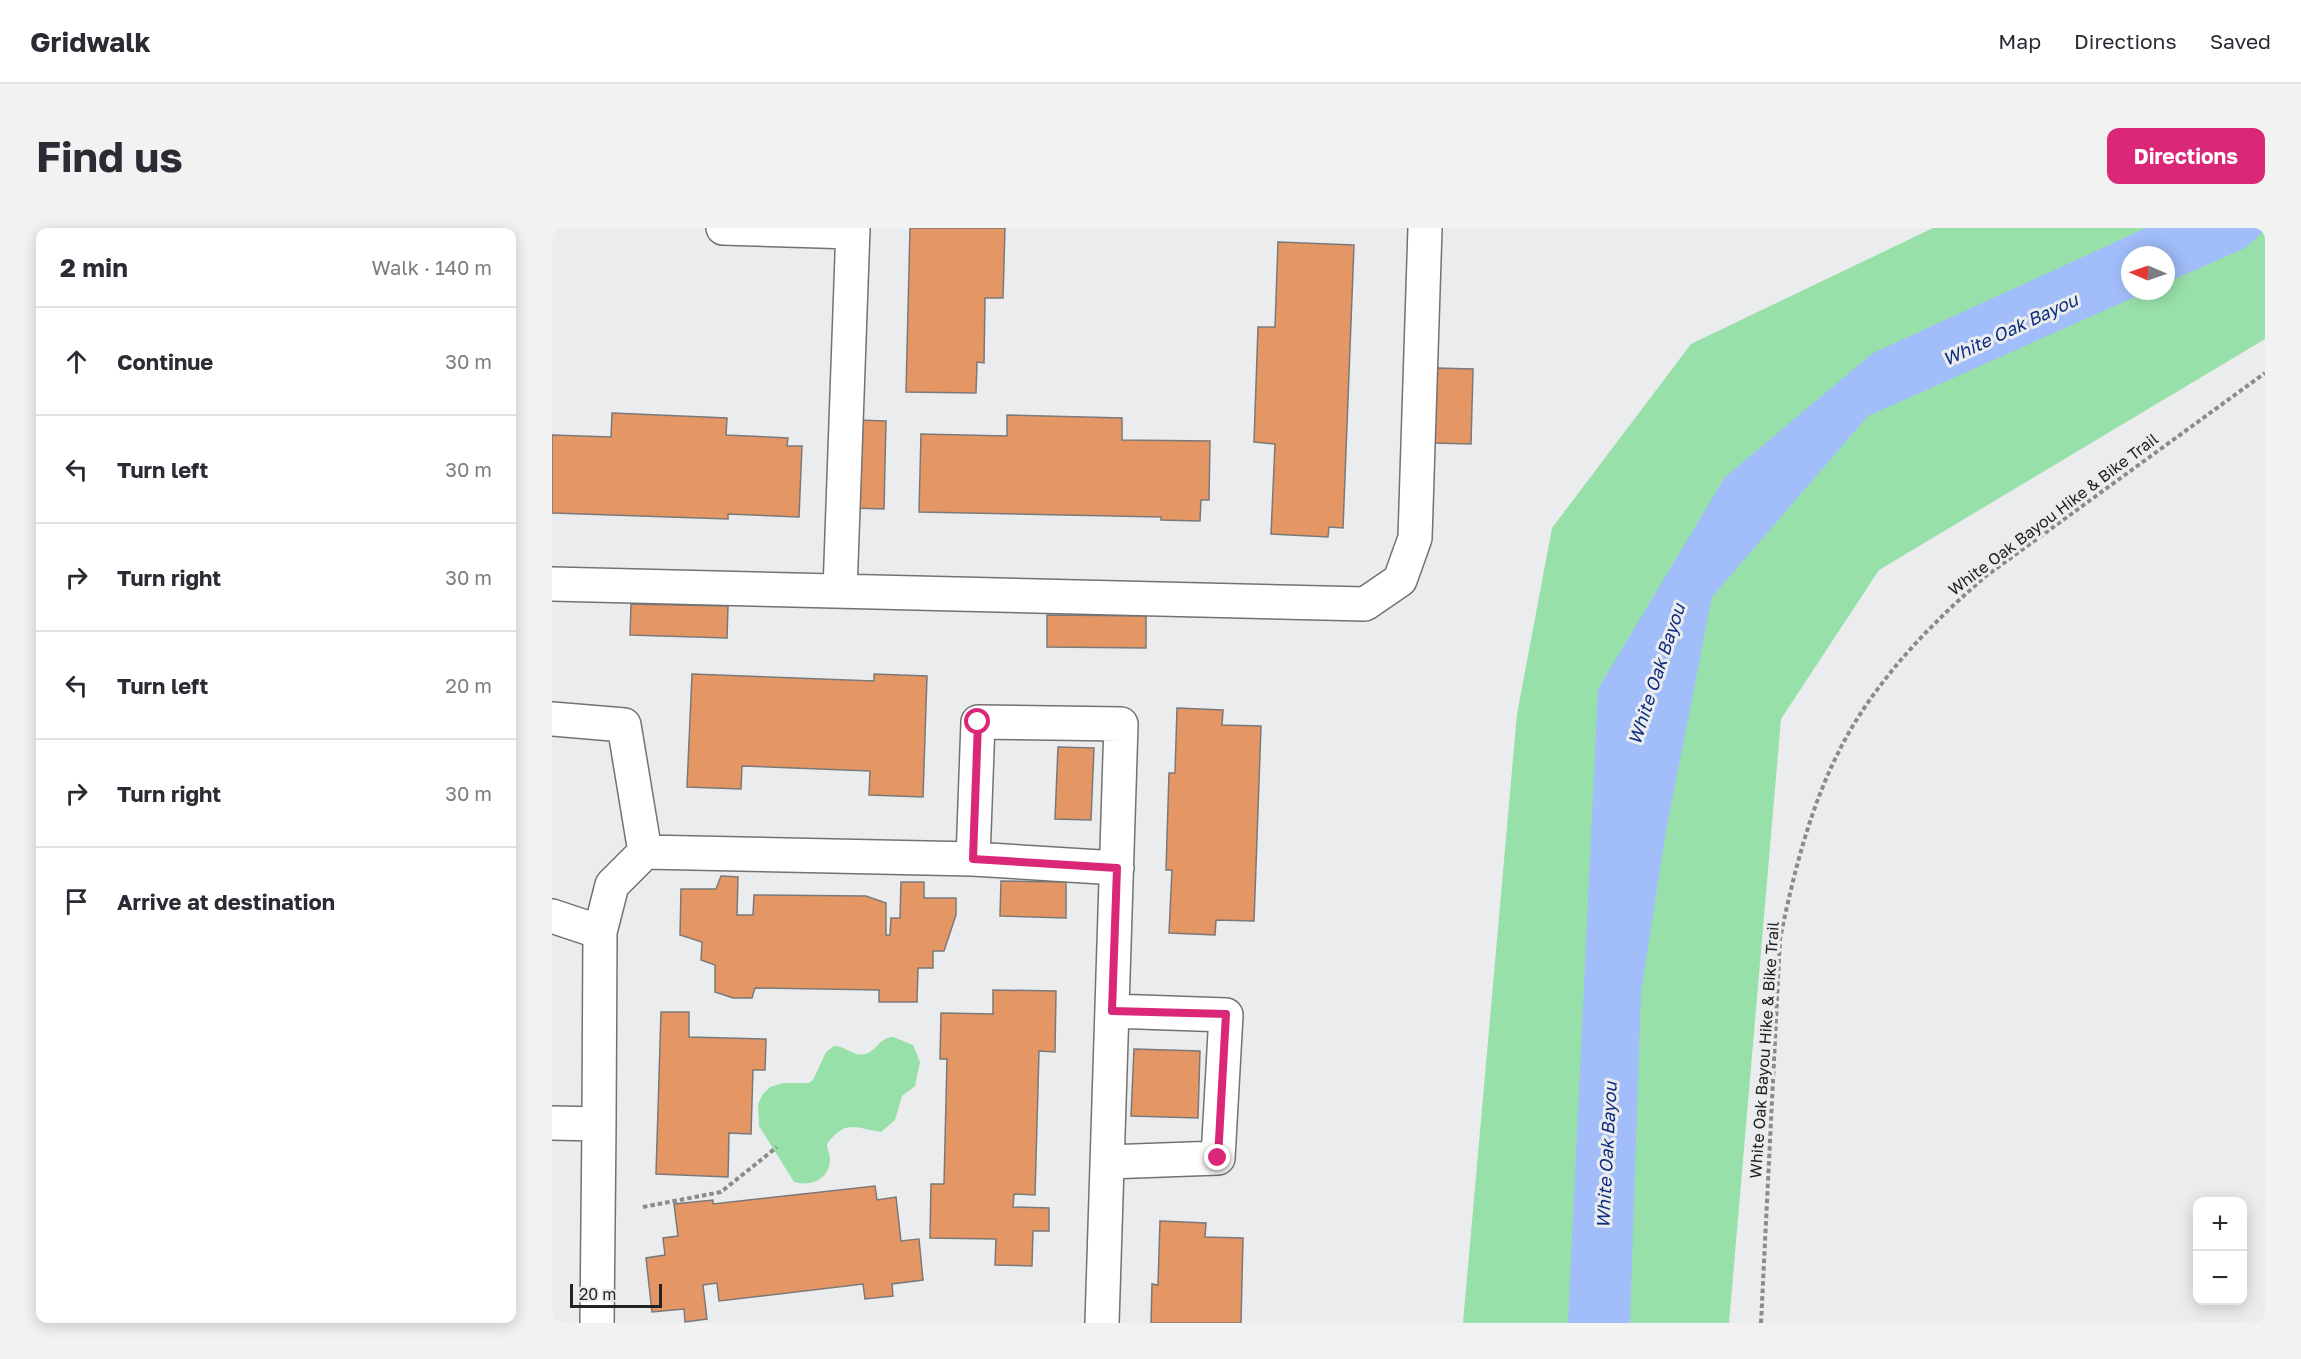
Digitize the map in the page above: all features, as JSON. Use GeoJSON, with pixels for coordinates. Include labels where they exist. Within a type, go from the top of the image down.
{"type":"FeatureCollection","features":[{"type":"Feature","properties":{"kind":"lane"},"geometry":{"type":"LineString","coordinates":[[723,228],[853,230],[840,591]]}},
{"type":"Feature","properties":{"kind":"lane"},"geometry":{"type":"LineString","coordinates":[[552,584],[1365,604],[1400,580],[1415,538],[1425,228]]}},
{"type":"Feature","properties":{"kind":"lane"},"geometry":{"type":"LineString","coordinates":[[552,719],[624,725],[645,852]]}},
{"type":"Feature","properties":{"kind":"lane"},"geometry":{"type":"LineString","coordinates":[[973,859],[978,722],[1121,724],[1102,1323]]}},
{"type":"Feature","properties":{"kind":"lane"},"geometry":{"type":"LineString","coordinates":[[597,1323],[600,932],[612,885],[645,852],[973,859],[1117,868]]}},
{"type":"Feature","properties":{"kind":"lane"},"geometry":{"type":"LineString","coordinates":[[552,916],[600,932]]}},
{"type":"Feature","properties":{"kind":"lane"},"geometry":{"type":"LineString","coordinates":[[1107,1162],[1218,1158],[1226,1014],[1112,1011]]}},
{"type":"Feature","properties":{"kind":"lane"},"geometry":{"type":"LineString","coordinates":[[552,1123],[599,1124]]}},
{"type":"Feature","properties":{"kind":"path","name":"White Oak Bayou Hike & Bike Trail"},"geometry":{"type":"LineString","coordinates":[[1761,1323],[1780,939],[1792,882],[1810,820],[1828,775],[1851,728],[1902,659],[1948,609],[1986,576],[2265,373]]}},
{"type":"Feature","properties":{"kind":"path"},"geometry":{"type":"LineString","coordinates":[[643,1207],[721,1192],[777,1147]]}},
{"type":"Feature","properties":{"kind":"green space"},"geometry":{"type":"Polygon","coordinates":[[[1933,228],[2265,228],[2265,339],[1879,570],[1781,719],[1729,1323],[1463,1323],[1517,714],[1552,528],[1691,344],[1933,228]]]}},
{"type":"Feature","properties":{"kind":"green space"},"geometry":{"type":"Polygon","coordinates":[[[893,1037],[913,1045],[920,1062],[915,1086],[902,1096],[895,1120],[881,1132],[852,1127],[840,1131],[827,1144],[830,1159],[827,1172],[813,1182],[794,1182],[759,1126],[758,1105],[762,1095],[770,1087],[784,1083],[809,1083],[813,1080],[826,1052],[834,1046],[861,1055],[893,1037]]]}},
{"type":"Feature","properties":{"kind":"water","name":"White Oak Bayou"},"geometry":{"type":"Polygon","coordinates":[[[2146,228],[2265,228],[2245,248],[2175,279],[2175,246],[2121,246],[2121,300],[2128,300],[1868,416],[1712,597],[1666,831],[1641,992],[1630,1323],[1568,1323],[1598,689],[1725,477],[1873,353],[2146,228]]]}},
{"type":"Feature","properties":{"kind":"building"},"geometry":{"type":"Polygon","coordinates":[[[910,228],[1005,228],[1003,298],[985,298],[984,363],[977,362],[976,393],[906,392],[910,228]]]}},
{"type":"Feature","properties":{"kind":"building"},"geometry":{"type":"Polygon","coordinates":[[[1278,242],[1354,245],[1343,528],[1329,527],[1328,537],[1271,534],[1275,444],[1254,442],[1258,327],[1275,327],[1278,242]]]}},
{"type":"Feature","properties":{"kind":"building"},"geometry":{"type":"Polygon","coordinates":[[[1436,368],[1473,369],[1471,444],[1434,443],[1436,368]]]}},
{"type":"Feature","properties":{"kind":"building"},"geometry":{"type":"Polygon","coordinates":[[[612,413],[727,418],[726,435],[788,438],[787,446],[802,446],[799,517],[728,514],[728,519],[552,513],[552,435],[611,437],[612,413]]]}},
{"type":"Feature","properties":{"kind":"building"},"geometry":{"type":"Polygon","coordinates":[[[1007,415],[1122,418],[1122,440],[1210,441],[1209,500],[1201,500],[1200,521],[1161,520],[1161,517],[919,512],[921,434],[1007,436],[1007,415]]]}},
{"type":"Feature","properties":{"kind":"building"},"geometry":{"type":"Polygon","coordinates":[[[856,420],[886,421],[884,509],[853,508],[856,420]]]}},
{"type":"Feature","properties":{"kind":"building"},"geometry":{"type":"Polygon","coordinates":[[[631,604],[728,606],[727,638],[630,635],[631,604]]]}},
{"type":"Feature","properties":{"kind":"building"},"geometry":{"type":"Polygon","coordinates":[[[1047,615],[1146,616],[1146,648],[1047,647],[1047,615]]]}},
{"type":"Feature","properties":{"kind":"building"},"geometry":{"type":"Polygon","coordinates":[[[692,674],[874,681],[874,674],[927,676],[923,797],[869,795],[870,771],[742,766],[741,789],[687,787],[692,674]]]}},
{"type":"Feature","properties":{"kind":"building"},"geometry":{"type":"Polygon","coordinates":[[[1177,708],[1223,710],[1222,725],[1261,726],[1254,921],[1216,920],[1215,935],[1169,933],[1172,870],[1166,870],[1169,773],[1175,773],[1177,708]]]}},
{"type":"Feature","properties":{"kind":"building"},"geometry":{"type":"Polygon","coordinates":[[[1058,747],[1094,748],[1091,820],[1055,819],[1058,747]]]}},
{"type":"Feature","properties":{"kind":"building"},"geometry":{"type":"Polygon","coordinates":[[[721,876],[738,877],[737,915],[753,915],[754,895],[866,896],[886,903],[886,935],[890,935],[891,918],[900,918],[901,882],[924,882],[924,898],[956,898],[956,915],[944,951],[933,951],[933,968],[918,968],[917,1002],[879,1002],[879,990],[755,988],[752,998],[733,998],[715,992],[715,965],[701,960],[702,942],[680,935],[681,889],[716,889],[721,876]]]}},
{"type":"Feature","properties":{"kind":"building"},"geometry":{"type":"Polygon","coordinates":[[[1001,881],[1066,882],[1066,918],[1000,916],[1001,881]]]}},
{"type":"Feature","properties":{"kind":"building"},"geometry":{"type":"Polygon","coordinates":[[[993,990],[1056,991],[1055,1052],[1039,1051],[1035,1195],[1014,1194],[1013,1207],[1049,1208],[1049,1231],[1033,1231],[1032,1266],[995,1265],[996,1239],[930,1238],[931,1184],[944,1184],[947,1059],[940,1059],[941,1013],[993,1014],[993,990]]]}},
{"type":"Feature","properties":{"kind":"building"},"geometry":{"type":"Polygon","coordinates":[[[661,1012],[689,1012],[689,1037],[766,1039],[765,1070],[753,1070],[751,1134],[729,1133],[728,1177],[656,1174],[661,1012]]]}},
{"type":"Feature","properties":{"kind":"building"},"geometry":{"type":"Polygon","coordinates":[[[1134,1049],[1200,1051],[1198,1118],[1131,1116],[1134,1049]]]}},
{"type":"Feature","properties":{"kind":"building"},"geometry":{"type":"Polygon","coordinates":[[[875,1186],[877,1200],[896,1197],[901,1241],[919,1239],[923,1280],[892,1284],[893,1296],[865,1299],[863,1284],[719,1301],[717,1283],[703,1285],[707,1319],[685,1322],[684,1309],[652,1312],[646,1258],[665,1255],[663,1238],[678,1236],[674,1204],[713,1200],[713,1204],[875,1186]]]}},
{"type":"Feature","properties":{"kind":"building"},"geometry":{"type":"Polygon","coordinates":[[[1160,1221],[1206,1223],[1205,1237],[1243,1238],[1241,1323],[1151,1323],[1152,1284],[1158,1285],[1160,1221]]]}},
{"type":"Feature","properties":{"kind":"route"},"geometry":{"type":"LineString","coordinates":[[978,722],[973,859],[1117,868],[1112,1011],[1226,1014],[1218,1158]]}}]}
